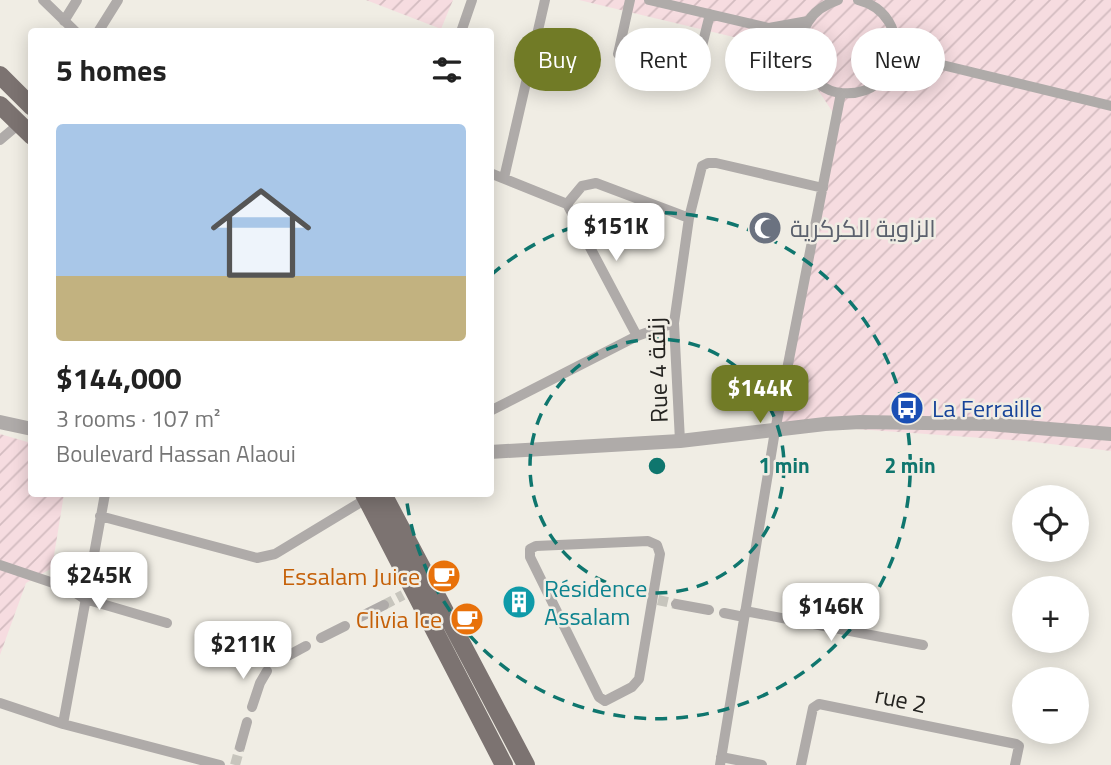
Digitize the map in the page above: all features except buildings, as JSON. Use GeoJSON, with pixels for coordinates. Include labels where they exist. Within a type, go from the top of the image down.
{"type":"FeatureCollection","features":[{"type":"Feature","properties":{"kind":"main road"},"geometry":{"type":"LineString","coordinates":[[0,75],[28,103]]}},
{"type":"Feature","properties":{"kind":"main road"},"geometry":{"type":"LineString","coordinates":[[0,105],[25,130]]}},
{"type":"Feature","properties":{"kind":"main road"},"geometry":{"type":"LineString","coordinates":[[365,497],[408,592],[504,765]]}},
{"type":"Feature","properties":{"kind":"main road"},"geometry":{"type":"LineString","coordinates":[[385,497],[526,765]]}},
{"type":"Feature","properties":{"kind":"street"},"geometry":{"type":"LineString","coordinates":[[43,0],[72,28]]}},
{"type":"Feature","properties":{"kind":"street"},"geometry":{"type":"LineString","coordinates":[[64,21],[77,0]]}},
{"type":"Feature","properties":{"kind":"street"},"geometry":{"type":"LineString","coordinates":[[100,28],[118,0]]}},
{"type":"Feature","properties":{"kind":"street"},"geometry":{"type":"LineString","coordinates":[[462,28],[472,0]]}},
{"type":"Feature","properties":{"kind":"street"},"geometry":{"type":"LineString","coordinates":[[504,178],[544,0]]}},
{"type":"Feature","properties":{"kind":"street"},"geometry":{"type":"LineString","coordinates":[[629,0],[618,54],[695,74],[710,14]]}},
{"type":"Feature","properties":{"kind":"street"},"geometry":{"type":"LineString","coordinates":[[649,0],[769,27],[808,21]]}},
{"type":"Feature","properties":{"kind":"street"},"geometry":{"type":"LineString","coordinates":[[806,28],[808,21],[827,4],[838,0]]}},
{"type":"Feature","properties":{"kind":"street"},"geometry":{"type":"LineString","coordinates":[[858,0],[870,2],[881,12],[891,28]]}},
{"type":"Feature","properties":{"kind":"street"},"geometry":{"type":"LineString","coordinates":[[945,66],[1111,106]]}},
{"type":"Feature","properties":{"kind":"street"},"geometry":{"type":"LineString","coordinates":[[834,91],[862,91]]}},
{"type":"Feature","properties":{"kind":"street"},"geometry":{"type":"LineString","coordinates":[[762,765],[720,761],[775,431],[841,93]]}},
{"type":"Feature","properties":{"kind":"street"},"geometry":{"type":"LineString","coordinates":[[0,140],[25,130]]}},
{"type":"Feature","properties":{"kind":"street","name":"Rue 4 زنقة"},"geometry":{"type":"LineString","coordinates":[[680,441],[674,323],[689,218],[702,166],[716,163],[823,188]]}},
{"type":"Feature","properties":{"kind":"street"},"geometry":{"type":"LineString","coordinates":[[494,174],[567,204],[637,336]]}},
{"type":"Feature","properties":{"kind":"street"},"geometry":{"type":"LineString","coordinates":[[567,204],[582,186],[597,183],[689,218]]}},
{"type":"Feature","properties":{"kind":"street"},"geometry":{"type":"LineString","coordinates":[[494,409],[637,336],[674,323]]}},
{"type":"Feature","properties":{"kind":"street"},"geometry":{"type":"LineString","coordinates":[[0,422],[28,428]]}},
{"type":"Feature","properties":{"kind":"street"},"geometry":{"type":"LineString","coordinates":[[494,447],[680,441],[825,424],[902,422],[989,424],[1111,434]]}},
{"type":"Feature","properties":{"kind":"street"},"geometry":{"type":"LineString","coordinates":[[63,724],[104,497]]}},
{"type":"Feature","properties":{"kind":"street"},"geometry":{"type":"LineString","coordinates":[[100,516],[257,558],[275,554],[363,497]]}},
{"type":"Feature","properties":{"kind":"street"},"geometry":{"type":"LineString","coordinates":[[653,542],[660,554],[655,600],[639,679],[632,687],[603,701],[530,557],[530,550],[536,546],[653,542]]}},
{"type":"Feature","properties":{"kind":"street"},"geometry":{"type":"LineString","coordinates":[[0,565],[68,588],[85,599],[167,623]]}},
{"type":"Feature","properties":{"kind":"street"},"geometry":{"type":"LineString","coordinates":[[676,604],[709,610]]}},
{"type":"Feature","properties":{"kind":"street"},"geometry":{"type":"LineString","coordinates":[[360,617],[384,605]]}},
{"type":"Feature","properties":{"kind":"street"},"geometry":{"type":"LineString","coordinates":[[724,613],[745,614],[923,645]]}},
{"type":"Feature","properties":{"kind":"street"},"geometry":{"type":"LineString","coordinates":[[321,638],[345,625]]}},
{"type":"Feature","properties":{"kind":"street"},"geometry":{"type":"LineString","coordinates":[[280,660],[306,646]]}},
{"type":"Feature","properties":{"kind":"street"},"geometry":{"type":"LineString","coordinates":[[252,706],[267,671]]}},
{"type":"Feature","properties":{"kind":"street"},"geometry":{"type":"LineString","coordinates":[[0,703],[63,724],[220,765]]}},
{"type":"Feature","properties":{"kind":"street","name":"rue 2"},"geometry":{"type":"LineString","coordinates":[[801,765],[813,708],[819,704],[1016,744],[1019,747],[1015,765]]}},
{"type":"Feature","properties":{"kind":"street"},"geometry":{"type":"LineString","coordinates":[[240,747],[247,722]]}},
{"type":"Feature","properties":{"kind":"shaded area"},"geometry":{"type":"Polygon","coordinates":[[[366,0],[453,0],[441,28],[366,0]]]}},
{"type":"Feature","properties":{"kind":"shaded area"},"geometry":{"type":"Polygon","coordinates":[[[579,0],[1111,0],[1111,451],[1025,441],[771,423],[834,114],[819,91],[837,91],[837,28],[725,28],[725,35],[711,32],[711,28],[696,28],[579,0]]]}},
{"type":"Feature","properties":{"kind":"shaded area"},"geometry":{"type":"Polygon","coordinates":[[[0,434],[28,442],[28,497],[64,497],[52,568],[26,583],[0,655],[0,434]]]}},
{"type":"Feature","properties":{"kind":"tunnel"},"geometry":{"type":"LineString","coordinates":[[384,605],[403,595]]}},
{"type":"Feature","properties":{"kind":"tunnel"},"geometry":{"type":"LineString","coordinates":[[658,600],[676,604]]}},
{"type":"Feature","properties":{"kind":"tunnel"},"geometry":{"type":"LineString","coordinates":[[235,765],[240,747]]}},
{"type":"Feature","properties":{"kind":"place","name":"الزاوية الكركرية"},"geometry":{"type":"Point","coordinates":[765,228]}},
{"type":"Feature","properties":{"kind":"place","name":"La Ferraille"},"geometry":{"type":"Point","coordinates":[907,408]}},
{"type":"Feature","properties":{"kind":"place","name":"Essalam Juice"},"geometry":{"type":"Point","coordinates":[444,576]}},
{"type":"Feature","properties":{"kind":"place","name":"Résidence Assalam"},"geometry":{"type":"Point","coordinates":[519,602]}},
{"type":"Feature","properties":{"kind":"place","name":"Clivia Ice"},"geometry":{"type":"Point","coordinates":[467,619]}}]}
